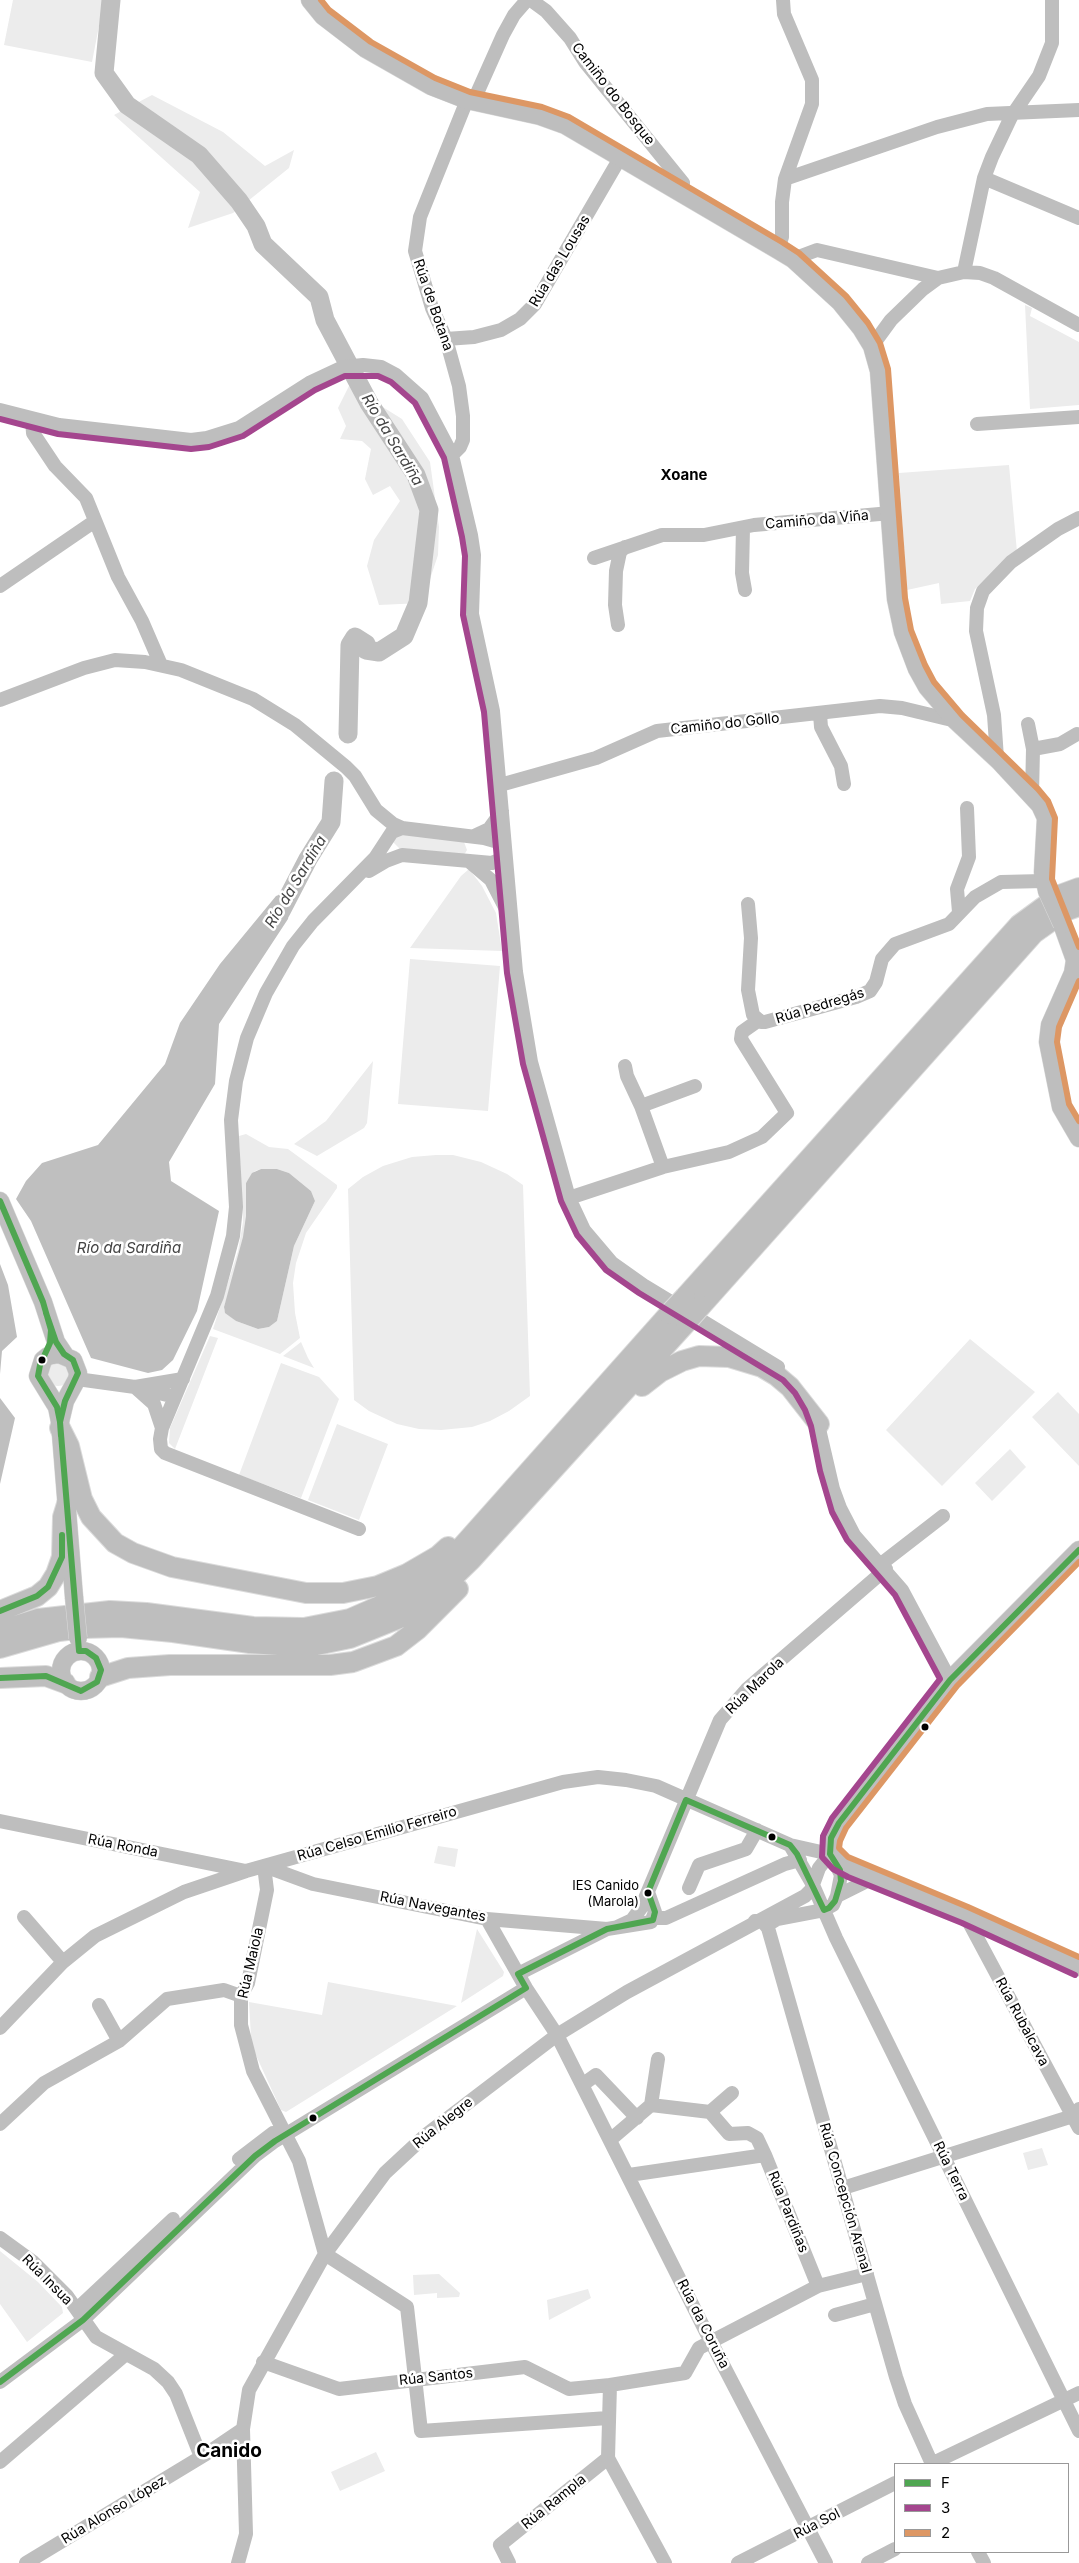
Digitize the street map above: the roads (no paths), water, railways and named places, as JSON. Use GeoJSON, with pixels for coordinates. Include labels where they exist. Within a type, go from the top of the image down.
{"type":"FeatureCollection","features":[{"type":"Feature","properties":{"kind":"highway"},"geometry":{"type":"LineString","coordinates":[[0,1631],[38,1619],[110,1611],[146,1612],[254,1627],[304,1628],[350,1619],[396,1599],[435,1574],[458,1551],[512,1489],[678,1319],[1019,924],[1060,895],[1079,888]]}},
{"type":"Feature","properties":{"kind":"highway"},"geometry":{"type":"LineString","coordinates":[[693,1302],[1034,933],[1065,911],[1079,906]]}},
{"type":"Feature","properties":{"kind":"highway"},"geometry":{"type":"LineString","coordinates":[[0,1648],[39,1636],[83,1628],[121,1627],[250,1643],[307,1647],[350,1638],[402,1617],[440,1590],[471,1560],[617,1401],[678,1319]]}},
{"type":"Feature","properties":{"kind":"highway"},"geometry":{"type":"LineString","coordinates":[[617,1401],[660,1372],[682,1360],[715,1355],[746,1360],[762,1367],[790,1387],[819,1424]]}},
{"type":"Feature","properties":{"kind":"highway"},"geometry":{"type":"LineString","coordinates":[[60,1425],[69,1446],[82,1499],[91,1517],[115,1543],[132,1553],[172,1567],[306,1594],[342,1593],[378,1586],[407,1574],[438,1556],[497,1499],[512,1489]]}},
{"type":"Feature","properties":{"kind":"highway"},"geometry":{"type":"LineString","coordinates":[[100,1677],[128,1668],[154,1666],[330,1666],[375,1656],[396,1646],[418,1629],[450,1596],[516,1520],[535,1490]]}},
{"type":"Feature","properties":{"kind":"highway"},"geometry":{"type":"LineString","coordinates":[[0,1611],[37,1596],[48,1587],[56,1574],[62,1557],[63,1517],[67,1504]]}},
{"type":"Feature","properties":{"kind":"highway"},"geometry":{"type":"LineString","coordinates":[[0,1678],[46,1676],[65,1683]]}},
{"type":"Feature","properties":{"kind":"main road"},"geometry":{"type":"LineString","coordinates":[[310,0],[323,16],[366,49],[431,86],[471,100],[540,116],[556,122],[778,250],[793,259],[840,302],[861,328],[872,346],[879,371],[896,599],[903,632],[917,669],[927,687],[956,721],[997,758],[1032,795],[1040,805],[1046,818],[1045,886],[1077,960],[1050,1025],[1048,1042],[1061,1107],[1079,1138]]}},
{"type":"Feature","properties":{"kind":"main road"},"geometry":{"type":"LineString","coordinates":[[0,1200],[43,1302],[52,1330],[64,1354],[76,1366],[74,1384],[60,1425]]}},
{"type":"Feature","properties":{"kind":"main road"},"geometry":{"type":"LineString","coordinates":[[52,1330],[38,1376],[57,1407],[60,1425],[79,1645],[64,1660],[61,1672],[65,1683],[75,1690],[81,1691],[93,1686],[100,1677],[101,1670],[96,1658],[79,1645]]}},
{"type":"Feature","properties":{"kind":"main road"},"geometry":{"type":"LineString","coordinates":[[43,1360],[55,1354],[64,1354]]}},
{"type":"Feature","properties":{"kind":"main road"},"geometry":{"type":"LineString","coordinates":[[47,1391],[59,1394],[74,1384]]}},
{"type":"Feature","properties":{"kind":"main road"},"geometry":{"type":"LineString","coordinates":[[1079,1550],[950,1680],[839,1823],[831,1838],[830,1854],[844,1865],[965,1915],[1079,1967]]}},
{"type":"Feature","properties":{"kind":"street"},"geometry":{"type":"LineString","coordinates":[[471,100],[514,15],[527,0]]}},
{"type":"Feature","properties":{"kind":"street","name":"Camiño do Bosque"},"geometry":{"type":"LineString","coordinates":[[532,0],[546,11],[570,38],[585,62],[683,183],[681,195]]}},
{"type":"Feature","properties":{"kind":"street"},"geometry":{"type":"LineString","coordinates":[[778,250],[782,237],[782,202],[785,179],[812,104],[812,80],[784,14],[783,0]]}},
{"type":"Feature","properties":{"kind":"street"},"geometry":{"type":"LineString","coordinates":[[964,272],[984,178],[1011,117],[1039,76],[1052,43],[1052,0]]}},
{"type":"Feature","properties":{"kind":"street","name":"Rúa de Botana"},"geometry":{"type":"LineString","coordinates":[[452,455],[460,447],[462,440],[463,416],[459,386],[446,339],[432,308],[415,250],[420,217],[471,100]]}},
{"type":"Feature","properties":{"kind":"street"},"geometry":{"type":"LineString","coordinates":[[785,179],[937,127],[987,114],[1079,110]]}},
{"type":"Feature","properties":{"kind":"street","name":"Rúa das Lousas"},"geometry":{"type":"LineString","coordinates":[[446,339],[474,337],[501,330],[520,320],[536,304],[620,158]]}},
{"type":"Feature","properties":{"kind":"street"},"geometry":{"type":"LineString","coordinates":[[984,178],[1079,218]]}},
{"type":"Feature","properties":{"kind":"street"},"geometry":{"type":"LineString","coordinates":[[793,259],[817,250],[938,278],[964,272],[980,273],[994,278],[1079,325]]}},
{"type":"Feature","properties":{"kind":"street"},"geometry":{"type":"LineString","coordinates":[[872,346],[890,320],[938,278]]}},
{"type":"Feature","properties":{"kind":"street"},"geometry":{"type":"LineString","coordinates":[[0,410],[59,426],[191,440],[208,438],[239,428],[311,382],[343,367],[363,365],[381,367],[411,386],[433,416],[452,455],[471,535],[474,555],[472,614],[493,711],[516,972],[531,1062],[569,1198],[584,1230],[612,1263],[643,1285],[789,1374],[808,1397],[819,1424],[828,1468],[840,1508],[854,1535],[884,1567],[902,1590],[950,1680]]}},
{"type":"Feature","properties":{"kind":"street"},"geometry":{"type":"LineString","coordinates":[[977,424],[1079,417]]}},
{"type":"Feature","properties":{"kind":"street"},"geometry":{"type":"LineString","coordinates":[[32,419],[34,434],[55,466],[86,498],[118,577],[161,665]]}},
{"type":"Feature","properties":{"kind":"street","name":"Camiño da Viña"},"geometry":{"type":"LineString","coordinates":[[594,558],[662,535],[704,536],[743,528],[891,512]]}},
{"type":"Feature","properties":{"kind":"street"},"geometry":{"type":"LineString","coordinates":[[997,758],[994,715],[976,631],[977,608],[983,591],[1011,562],[1058,529],[1079,518]]}},
{"type":"Feature","properties":{"kind":"street"},"geometry":{"type":"LineString","coordinates":[[0,586],[96,521]]}},
{"type":"Feature","properties":{"kind":"street"},"geometry":{"type":"LineString","coordinates":[[743,528],[742,573],[745,590]]}},
{"type":"Feature","properties":{"kind":"street"},"geometry":{"type":"LineString","coordinates":[[618,626],[615,605],[616,571],[620,552],[626,546]]}},
{"type":"Feature","properties":{"kind":"street"},"geometry":{"type":"LineString","coordinates":[[0,700],[100,663],[130,660],[161,665],[235,690],[295,725],[355,776],[382,817],[402,828],[474,836],[498,842],[505,850]]}},
{"type":"Feature","properties":{"kind":"street","name":"Camiño do Gollo"},"geometry":{"type":"LineString","coordinates":[[500,785],[596,758],[657,731],[729,721],[769,720],[880,706],[902,708],[956,721]]}},
{"type":"Feature","properties":{"kind":"street"},"geometry":{"type":"LineString","coordinates":[[820,714],[825,735],[841,766],[844,784]]}},
{"type":"Feature","properties":{"kind":"street"},"geometry":{"type":"LineString","coordinates":[[1028,724],[1033,749],[1032,795]]}},
{"type":"Feature","properties":{"kind":"street"},"geometry":{"type":"LineString","coordinates":[[1033,749],[1060,744],[1077,734]]}},
{"type":"Feature","properties":{"kind":"street"},"geometry":{"type":"LineString","coordinates":[[959,912],[957,889],[969,857],[967,808]]}},
{"type":"Feature","properties":{"kind":"street"},"geometry":{"type":"LineString","coordinates":[[474,836],[489,829],[502,811]]}},
{"type":"Feature","properties":{"kind":"street"},"geometry":{"type":"LineString","coordinates":[[359,1529],[165,1453],[160,1444],[162,1428],[217,1296],[233,1236],[236,1207],[231,1120],[236,1081],[247,1038],[266,993],[290,951],[313,921],[375,858],[392,832],[402,828]]}},
{"type":"Feature","properties":{"kind":"street"},"geometry":{"type":"LineString","coordinates":[[348,885],[386,861],[402,855],[470,863],[496,862],[505,850]]}},
{"type":"Feature","properties":{"kind":"street"},"geometry":{"type":"LineString","coordinates":[[470,863],[491,880],[511,920]]}},
{"type":"Feature","properties":{"kind":"street","name":"Rúa Pedregás"},"geometry":{"type":"LineString","coordinates":[[748,904],[751,938],[748,990],[753,1015],[765,1022],[856,997],[870,991],[876,982],[882,959],[895,944],[949,924],[975,897],[1001,882],[1045,886]]}},
{"type":"Feature","properties":{"kind":"street"},"geometry":{"type":"LineString","coordinates":[[569,1198],[663,1167],[729,1152],[762,1137],[787,1113],[741,1039],[742,1032],[759,1020]]}},
{"type":"Feature","properties":{"kind":"street"},"geometry":{"type":"LineString","coordinates":[[625,1066],[627,1076],[641,1106],[663,1167]]}},
{"type":"Feature","properties":{"kind":"street"},"geometry":{"type":"LineString","coordinates":[[641,1106],[695,1086]]}},
{"type":"Feature","properties":{"kind":"street"},"geometry":{"type":"LineString","coordinates":[[135,1387],[183,1379]]}},
{"type":"Feature","properties":{"kind":"street"},"geometry":{"type":"LineString","coordinates":[[74,1384],[135,1387],[175,1397]]}},
{"type":"Feature","properties":{"kind":"street"},"geometry":{"type":"LineString","coordinates":[[135,1387],[154,1404],[162,1428]]}},
{"type":"Feature","properties":{"kind":"street","name":"Rúa Marola"},"geometry":{"type":"LineString","coordinates":[[646,1914],[648,1892],[720,1720],[747,1689],[943,1516]]}},
{"type":"Feature","properties":{"kind":"street","name":"Rúa Celso Emilio Ferreiro"},"geometry":{"type":"LineString","coordinates":[[0,2028],[63,1962],[95,1936],[184,1892],[246,1871],[576,1779],[598,1777],[656,1786],[790,1845],[830,1854]]}},
{"type":"Feature","properties":{"kind":"street","name":"Rúa Ronda"},"geometry":{"type":"LineString","coordinates":[[0,1821],[246,1871]]}},
{"type":"Feature","properties":{"kind":"street"},"geometry":{"type":"LineString","coordinates":[[689,1888],[698,1865],[746,1850],[757,1830]]}},
{"type":"Feature","properties":{"kind":"street"},"geometry":{"type":"LineString","coordinates":[[790,1845],[813,1885]]}},
{"type":"Feature","properties":{"kind":"street"},"geometry":{"type":"LineString","coordinates":[[756,1921],[763,1922],[768,1928],[776,1920],[824,1910],[833,1904],[837,1896],[841,1875],[830,1854],[820,1868],[813,1885]]}},
{"type":"Feature","properties":{"kind":"street","name":"Rúa Navegantes"},"geometry":{"type":"LineString","coordinates":[[0,2382],[80,2315],[284,2131],[522,1981],[612,1928],[646,1914],[666,1918],[790,1862],[800,1860]]}},
{"type":"Feature","properties":{"kind":"street","name":"Rúa Navegantes"},"geometry":{"type":"LineString","coordinates":[[264,1866],[313,1884],[487,1919],[612,1928]]}},
{"type":"Feature","properties":{"kind":"street","name":"Rúa Maiola"},"geometry":{"type":"LineString","coordinates":[[264,1866],[267,1890],[248,1983],[241,1996],[241,2025],[253,2071],[300,2161],[325,2254]]}},
{"type":"Feature","properties":{"kind":"street"},"geometry":{"type":"LineString","coordinates":[[837,1896],[873,1878]]}},
{"type":"Feature","properties":{"kind":"street","name":"Rúa Terra"},"geometry":{"type":"LineString","coordinates":[[813,1885],[1079,2431]]}},
{"type":"Feature","properties":{"kind":"street","name":"Rúa Alegre"},"geometry":{"type":"LineString","coordinates":[[246,2534],[243,2429],[249,2390],[325,2254],[385,2173],[426,2134],[557,2035],[627,1992],[805,1896],[813,1885]]}},
{"type":"Feature","properties":{"kind":"street","name":"Rúa Rubalcava"},"geometry":{"type":"LineString","coordinates":[[965,1915],[1077,2118]]}},
{"type":"Feature","properties":{"kind":"street"},"geometry":{"type":"LineString","coordinates":[[24,1917],[63,1962]]}},
{"type":"Feature","properties":{"kind":"street","name":"Rúa da Coruña"},"geometry":{"type":"LineString","coordinates":[[487,1919],[522,1981],[557,2035],[826,2563]]}},
{"type":"Feature","properties":{"kind":"street","name":"Rúa Concepción Arenal"},"geometry":{"type":"LineString","coordinates":[[768,1928],[905,2404],[932,2463]]}},
{"type":"Feature","properties":{"kind":"street"},"geometry":{"type":"LineString","coordinates":[[0,2124],[44,2083],[119,2041],[167,1999],[224,1990],[241,1996]]}},
{"type":"Feature","properties":{"kind":"street"},"geometry":{"type":"LineString","coordinates":[[99,2005],[119,2041]]}},
{"type":"Feature","properties":{"kind":"street"},"geometry":{"type":"LineString","coordinates":[[610,2140],[651,2106],[658,2059]]}},
{"type":"Feature","properties":{"kind":"street"},"geometry":{"type":"LineString","coordinates":[[582,2085],[596,2075],[637,2118]]}},
{"type":"Feature","properties":{"kind":"street"},"geometry":{"type":"LineString","coordinates":[[710,2112],[732,2093]]}},
{"type":"Feature","properties":{"kind":"street"},"geometry":{"type":"LineString","coordinates":[[651,2106],[710,2112],[729,2134],[748,2133],[757,2138],[765,2156]]}},
{"type":"Feature","properties":{"kind":"street"},"geometry":{"type":"LineString","coordinates":[[842,2188],[1077,2118]]}},
{"type":"Feature","properties":{"kind":"street","name":"Rúa Pardiñas"},"geometry":{"type":"LineString","coordinates":[[629,2175],[765,2156],[818,2286]]}},
{"type":"Feature","properties":{"kind":"street","name":"Rúa Insua"},"geometry":{"type":"LineString","coordinates":[[0,2238],[33,2262],[80,2315],[96,2337],[154,2369],[168,2382],[176,2394],[201,2457]]}},
{"type":"Feature","properties":{"kind":"street"},"geometry":{"type":"LineString","coordinates":[[325,2254],[407,2306],[421,2431],[608,2418]]}},
{"type":"Feature","properties":{"kind":"street"},"geometry":{"type":"LineString","coordinates":[[712,2342],[818,2286],[867,2274]]}},
{"type":"Feature","properties":{"kind":"street"},"geometry":{"type":"LineString","coordinates":[[835,2315],[875,2304]]}},
{"type":"Feature","properties":{"kind":"street","name":"Rúa Santos"},"geometry":{"type":"LineString","coordinates":[[263,2362],[339,2389],[525,2368],[569,2389],[610,2385],[685,2373],[699,2348],[712,2342]]}},
{"type":"Feature","properties":{"kind":"street"},"geometry":{"type":"LineString","coordinates":[[0,2462],[126,2354]]}},
{"type":"Feature","properties":{"kind":"street"},"geometry":{"type":"LineString","coordinates":[[610,2385],[608,2458],[665,2563]]}},
{"type":"Feature","properties":{"kind":"street"},"geometry":{"type":"LineString","coordinates":[[934,2463],[1079,2393]]}},
{"type":"Feature","properties":{"kind":"street","name":"Rúa Alonso López"},"geometry":{"type":"LineString","coordinates":[[26,2563],[201,2457],[243,2429]]}},
{"type":"Feature","properties":{"kind":"street","name":"Rúa Rampla"},"geometry":{"type":"LineString","coordinates":[[509,2563],[500,2545],[608,2458]]}},
{"type":"Feature","properties":{"kind":"street","name":"Rúa Sol"},"geometry":{"type":"LineString","coordinates":[[738,2563],[894,2484]]}},
{"type":"Feature","properties":{"kind":"street"},"geometry":{"type":"LineString","coordinates":[[238,2563],[246,2534]]}},
{"type":"Feature","properties":{"kind":"street"},"geometry":{"type":"LineString","coordinates":[[246,2534],[248,2563]]}},
{"type":"Feature","properties":{"kind":"street"},"geometry":{"type":"LineString","coordinates":[[868,2563],[894,2550]]}},
{"type":"Feature","properties":{"kind":"water","name":"Río da Sardiña"},"geometry":{"type":"Polygon","coordinates":[[[294,889],[288,919],[219,1024],[215,1084],[169,1162],[171,1181],[219,1211],[197,1311],[173,1360],[162,1370],[148,1373],[91,1358],[31,1221],[16,1199],[26,1181],[42,1163],[98,1145],[165,1064],[180,1023],[220,964],[276,896],[294,889]]]}},
{"type":"Feature","properties":{"kind":"water"},"geometry":{"type":"Polygon","coordinates":[[[261,1169],[277,1169],[289,1173],[311,1191],[315,1201],[294,1246],[277,1321],[269,1327],[258,1329],[236,1321],[225,1313],[224,1307],[243,1237],[246,1216],[246,1183],[252,1173],[261,1169]]]}},
{"type":"Feature","properties":{"kind":"water"},"geometry":{"type":"Polygon","coordinates":[[[0,1264],[8,1285],[17,1337],[2,1351],[0,1374],[0,1264]]]}},
{"type":"Feature","properties":{"kind":"water"},"geometry":{"type":"Polygon","coordinates":[[[0,1398],[15,1418],[0,1484],[0,1398]]]}},
{"type":"Feature","properties":{"kind":"waterway","name":"Río da Sardiña"},"geometry":{"type":"LineString","coordinates":[[111,0],[104,73],[127,105],[199,155],[239,201],[256,226],[263,244],[319,297],[325,320],[369,403],[416,475],[429,510],[418,603],[404,636],[379,652],[366,650],[366,644],[355,637],[350,645],[348,734]]}},
{"type":"Feature","properties":{"kind":"waterway","name":"Río da Sardiña"},"geometry":{"type":"LineString","coordinates":[[281,911],[308,859],[331,822],[334,781]]}},
{"type":"Feature","properties":{"kind":"place","name":"IES Canido (Marola)"},"geometry":{"type":"Point","coordinates":[648,1893]}},
{"type":"Feature","properties":{"kind":"district","name":"Xoane"},"geometry":{"type":"Point","coordinates":[684,475]}},
{"type":"Feature","properties":{"kind":"district","name":"Canido"},"geometry":{"type":"Point","coordinates":[229,2451]}}]}
